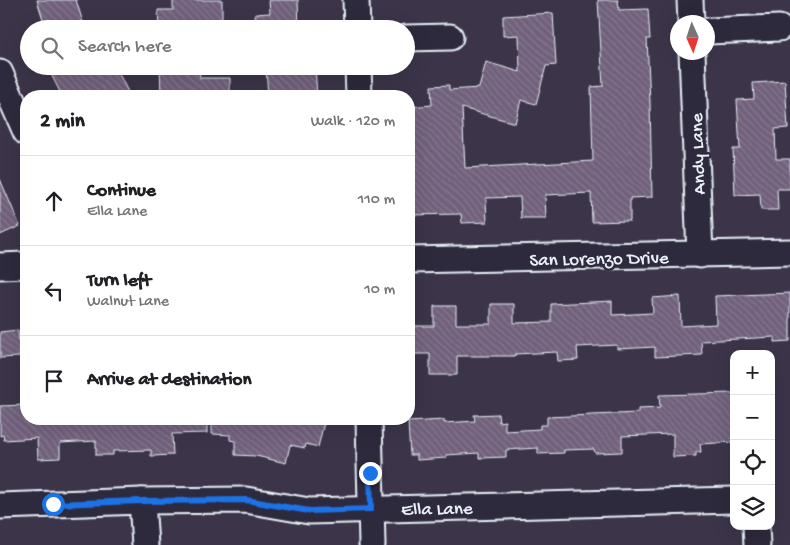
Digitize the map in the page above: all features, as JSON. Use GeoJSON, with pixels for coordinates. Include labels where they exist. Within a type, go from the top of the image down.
{"type":"FeatureCollection","features":[{"type":"Feature","properties":{"kind":"street"},"geometry":{"type":"LineString","coordinates":[[356,0],[357,20]]}},
{"type":"Feature","properties":{"kind":"street"},"geometry":{"type":"LineString","coordinates":[[690,0],[691,15]]}},
{"type":"Feature","properties":{"kind":"street"},"geometry":{"type":"LineString","coordinates":[[715,31],[779,28]]}},
{"type":"Feature","properties":{"kind":"street"},"geometry":{"type":"LineString","coordinates":[[415,38],[450,37]]}},
{"type":"Feature","properties":{"kind":"street","name":"Andy Lane"},"geometry":{"type":"LineString","coordinates":[[692,60],[700,255]]}},
{"type":"Feature","properties":{"kind":"street"},"geometry":{"type":"LineString","coordinates":[[0,73],[20,118]]}},
{"type":"Feature","properties":{"kind":"street"},"geometry":{"type":"LineString","coordinates":[[358,75],[359,90]]}},
{"type":"Feature","properties":{"kind":"street","name":"San Lorenzo Drive"},"geometry":{"type":"LineString","coordinates":[[415,260],[790,252]]}},
{"type":"Feature","properties":{"kind":"street"},"geometry":{"type":"LineString","coordinates":[[0,266],[20,265]]}},
{"type":"Feature","properties":{"kind":"street"},"geometry":{"type":"LineString","coordinates":[[369,425],[372,545]]}},
{"type":"Feature","properties":{"kind":"street","name":"Ella Lane"},"geometry":{"type":"LineString","coordinates":[[0,506],[142,501],[246,500],[309,511],[730,500]]}},
{"type":"Feature","properties":{"kind":"street"},"geometry":{"type":"LineString","coordinates":[[142,501],[145,545]]}},
{"type":"Feature","properties":{"kind":"street"},"geometry":{"type":"LineString","coordinates":[[756,530],[757,545]]}},
{"type":"Feature","properties":{"kind":"building"},"geometry":{"type":"Polygon","coordinates":[[[37,0],[76,0],[82,20],[43,20],[37,0]]]}},
{"type":"Feature","properties":{"kind":"building"},"geometry":{"type":"Polygon","coordinates":[[[173,0],[222,0],[222,20],[159,20],[158,10],[173,10],[173,0]]]}},
{"type":"Feature","properties":{"kind":"building"},"geometry":{"type":"Polygon","coordinates":[[[269,0],[298,0],[299,20],[255,20],[255,14],[270,13],[269,0]]]}},
{"type":"Feature","properties":{"kind":"building"},"geometry":{"type":"Polygon","coordinates":[[[598,0],[618,0],[619,10],[648,9],[650,39],[647,39],[652,197],[630,198],[630,221],[592,222],[591,193],[545,195],[546,218],[521,218],[520,197],[486,198],[487,222],[462,223],[461,214],[415,215],[415,106],[432,105],[431,86],[449,85],[449,90],[479,88],[486,62],[520,72],[519,35],[503,36],[503,16],[553,13],[556,65],[546,66],[536,104],[521,100],[515,123],[462,108],[465,168],[593,161],[591,87],[603,86],[598,0]]]}},
{"type":"Feature","properties":{"kind":"building"},"geometry":{"type":"Polygon","coordinates":[[[52,75],[120,75],[127,90],[59,90],[52,75]]]}},
{"type":"Feature","properties":{"kind":"building"},"geometry":{"type":"Polygon","coordinates":[[[160,75],[200,75],[200,78],[230,78],[230,90],[161,90],[160,75]]]}},
{"type":"Feature","properties":{"kind":"building"},"geometry":{"type":"Polygon","coordinates":[[[266,75],[316,75],[317,90],[268,90],[266,75]]]}},
{"type":"Feature","properties":{"kind":"building"},"geometry":{"type":"Polygon","coordinates":[[[785,81],[788,128],[775,129],[776,159],[790,159],[790,189],[777,189],[778,210],[761,210],[760,194],[735,195],[733,149],[740,149],[737,100],[754,99],[753,83],[785,81]]]}},
{"type":"Feature","properties":{"kind":"building"},"geometry":{"type":"Polygon","coordinates":[[[0,179],[20,226],[0,235],[0,179]]]}},
{"type":"Feature","properties":{"kind":"building"},"geometry":{"type":"Polygon","coordinates":[[[790,293],[790,341],[775,342],[775,337],[701,341],[702,355],[655,357],[655,347],[617,349],[617,345],[577,347],[578,360],[558,361],[557,352],[515,354],[515,356],[457,356],[457,375],[430,375],[430,354],[415,354],[415,326],[434,326],[434,306],[456,306],[456,324],[491,324],[491,304],[514,304],[514,323],[551,322],[551,304],[612,301],[612,315],[653,313],[652,298],[680,296],[681,326],[716,324],[715,296],[790,293]]]}},
{"type":"Feature","properties":{"kind":"building"},"geometry":{"type":"Polygon","coordinates":[[[18,330],[20,357],[0,358],[0,332],[18,330]]]}},
{"type":"Feature","properties":{"kind":"building"},"geometry":{"type":"Polygon","coordinates":[[[730,393],[730,442],[700,444],[701,452],[696,452],[696,456],[673,457],[673,434],[622,436],[622,452],[595,453],[594,449],[564,450],[564,453],[538,454],[538,448],[506,450],[506,457],[479,458],[479,453],[446,455],[446,458],[417,460],[417,455],[410,455],[408,425],[415,425],[415,422],[444,420],[444,423],[475,421],[474,415],[498,414],[499,422],[505,421],[505,431],[540,429],[540,425],[547,425],[547,417],[638,413],[638,409],[660,408],[659,395],[730,393]]]}},
{"type":"Feature","properties":{"kind":"building"},"geometry":{"type":"Polygon","coordinates":[[[20,405],[20,425],[207,425],[207,433],[172,434],[173,455],[151,456],[151,450],[113,451],[113,455],[96,455],[96,441],[60,443],[60,458],[38,459],[37,438],[4,440],[3,435],[0,436],[0,406],[20,405]]]}},
{"type":"Feature","properties":{"kind":"building"},"geometry":{"type":"Polygon","coordinates":[[[212,425],[324,425],[318,447],[306,444],[305,448],[290,445],[286,463],[256,456],[235,455],[235,441],[230,440],[230,435],[212,434],[212,425]]]}},
{"type":"Feature","properties":{"kind":"route"},"geometry":{"type":"LineString","coordinates":[[53,504],[246,500],[309,511],[371,509],[370,473]]}}]}
